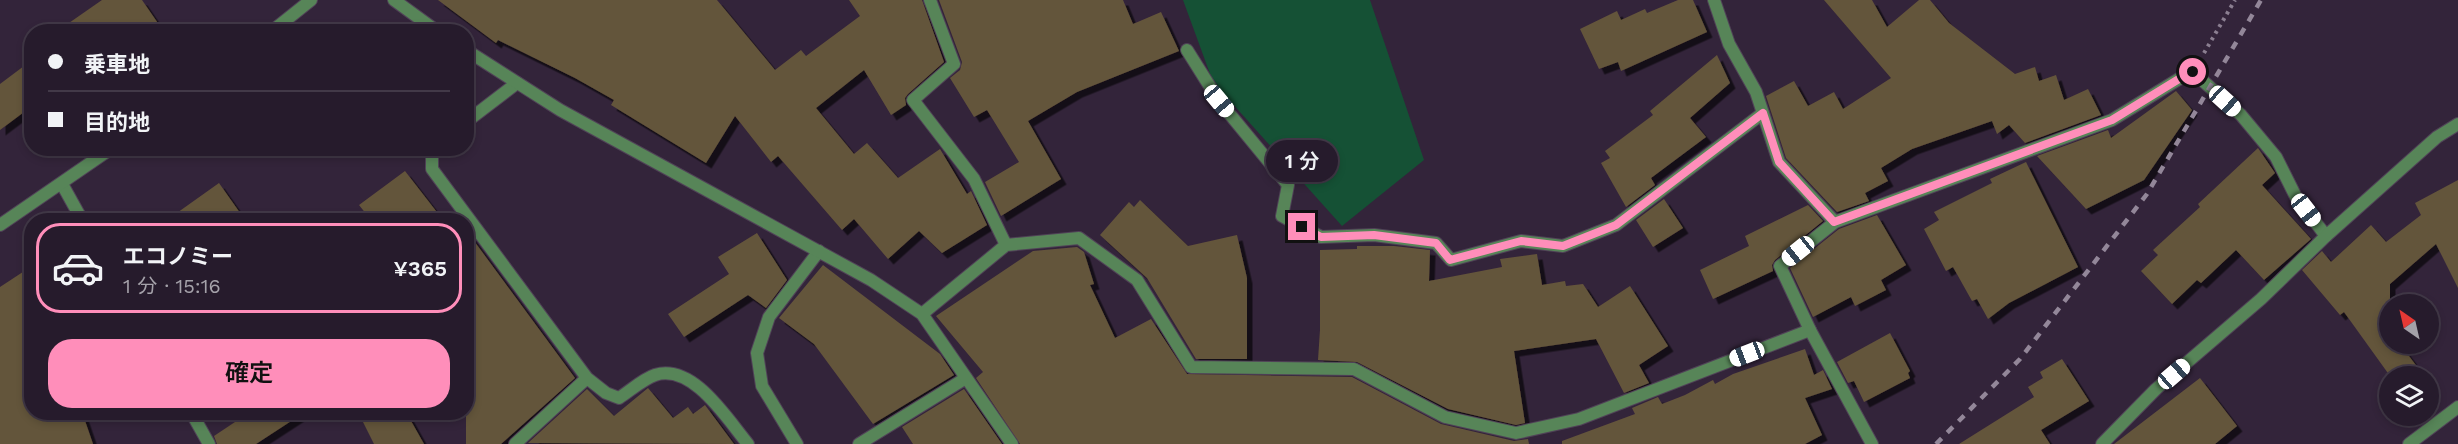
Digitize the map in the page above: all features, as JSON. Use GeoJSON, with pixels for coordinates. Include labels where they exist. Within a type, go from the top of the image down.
{"type":"FeatureCollection","features":[{"type":"Feature","properties":{"kind":"street"},"geometry":{"type":"LineString","coordinates":[[281,24],[311,0]]}},
{"type":"Feature","properties":{"kind":"street"},"geometry":{"type":"LineString","coordinates":[[394,0],[427,24]]}},
{"type":"Feature","properties":{"kind":"street"},"geometry":{"type":"LineString","coordinates":[[930,0],[954,63],[913,100],[974,179],[1006,245]]}},
{"type":"Feature","properties":{"kind":"street"},"geometry":{"type":"LineString","coordinates":[[1714,0],[1729,44],[1756,92],[1779,162],[1834,222]]}},
{"type":"Feature","properties":{"kind":"street"},"geometry":{"type":"LineString","coordinates":[[1187,50],[1219,101],[1288,184],[1282,216],[1321,237],[1374,235],[1436,243],[1450,260],[1521,241],[1563,246],[1616,225],[1763,113]]}},
{"type":"Feature","properties":{"kind":"street"},"geometry":{"type":"LineString","coordinates":[[474,55],[560,110],[871,280],[922,314],[1012,444]]}},
{"type":"Feature","properties":{"kind":"street"},"geometry":{"type":"LineString","coordinates":[[1872,444],[1810,330],[1780,266],[1834,222],[2112,120],[2193,72],[2241,115],[2276,157],[2296,197],[2326,236]]}},
{"type":"Feature","properties":{"kind":"street"},"geometry":{"type":"LineString","coordinates":[[474,116],[517,82]]}},
{"type":"Feature","properties":{"kind":"street"},"geometry":{"type":"LineString","coordinates":[[2102,444],[2156,389],[2261,299],[2326,236],[2437,137],[2458,124]]}},
{"type":"Feature","properties":{"kind":"street"},"geometry":{"type":"LineString","coordinates":[[0,225],[101,156]]}},
{"type":"Feature","properties":{"kind":"street"},"geometry":{"type":"LineString","coordinates":[[432,156],[432,169],[465,213]]}},
{"type":"Feature","properties":{"kind":"street"},"geometry":{"type":"LineString","coordinates":[[62,184],[78,213]]}},
{"type":"Feature","properties":{"kind":"street"},"geometry":{"type":"LineString","coordinates":[[474,226],[587,378],[606,393],[619,398],[654,375],[671,374],[702,387],[748,444]]}},
{"type":"Feature","properties":{"kind":"street"},"geometry":{"type":"LineString","coordinates":[[922,314],[1006,245],[1079,238],[1137,280],[1191,368],[1354,369],[1446,417],[1516,433],[1579,419],[1810,330]]}},
{"type":"Feature","properties":{"kind":"street"},"geometry":{"type":"LineString","coordinates":[[797,444],[762,386],[757,352],[770,317],[819,251]]}},
{"type":"Feature","properties":{"kind":"street"},"geometry":{"type":"LineString","coordinates":[[515,444],[587,378]]}},
{"type":"Feature","properties":{"kind":"street"},"geometry":{"type":"LineString","coordinates":[[859,444],[966,378]]}},
{"type":"Feature","properties":{"kind":"street"},"geometry":{"type":"LineString","coordinates":[[2409,444],[2458,407]]}},
{"type":"Feature","properties":{"kind":"street"},"geometry":{"type":"LineString","coordinates":[[196,420],[209,444]]}},
{"type":"Feature","properties":{"kind":"path"},"geometry":{"type":"LineString","coordinates":[[2193,72],[2235,0]]}},
{"type":"Feature","properties":{"kind":"green space"},"geometry":{"type":"Polygon","coordinates":[[[1183,0],[1370,0],[1424,160],[1342,226],[1213,82],[1183,0]]]}},
{"type":"Feature","properties":{"kind":"building"},"geometry":{"type":"Polygon","coordinates":[[[102,0],[142,0],[158,24],[68,24],[102,0]]]}},
{"type":"Feature","properties":{"kind":"building"},"geometry":{"type":"Polygon","coordinates":[[[438,0],[717,0],[775,70],[801,50],[806,56],[860,16],[849,0],[922,0],[944,62],[908,94],[905,98],[906,105],[891,115],[864,70],[816,108],[854,154],[867,143],[898,178],[940,149],[967,194],[971,191],[987,225],[942,253],[919,231],[888,259],[854,219],[842,230],[778,156],[771,162],[735,116],[706,163],[611,105],[614,100],[498,40],[496,43],[474,27],[474,24],[470,24],[438,0]]]}},
{"type":"Feature","properties":{"kind":"building"},"geometry":{"type":"Polygon","coordinates":[[[939,0],[1123,0],[1133,24],[1161,12],[1179,51],[1077,92],[1028,121],[1061,179],[1001,216],[985,182],[1019,162],[987,110],[974,117],[950,78],[960,70],[962,62],[939,0]]]}},
{"type":"Feature","properties":{"kind":"building"},"geometry":{"type":"Polygon","coordinates":[[[1678,0],[1693,0],[1707,32],[1621,71],[1618,62],[1599,69],[1580,29],[1617,11],[1621,20],[1645,9],[1647,13],[1678,0]]]}},
{"type":"Feature","properties":{"kind":"building"},"geometry":{"type":"Polygon","coordinates":[[[1824,0],[1872,0],[1887,27],[1919,0],[1930,0],[1949,23],[2015,74],[2035,67],[2039,81],[2056,75],[2064,100],[2088,89],[2101,115],[2025,143],[2009,125],[1997,134],[1992,121],[1912,149],[1881,168],[1888,181],[1865,193],[1869,201],[1837,212],[1786,158],[1766,96],[1794,81],[1808,106],[1834,92],[1843,109],[1891,78],[1824,0]]]}},
{"type":"Feature","properties":{"kind":"building"},"geometry":{"type":"Polygon","coordinates":[[[1717,55],[1730,83],[1690,118],[1706,137],[1651,178],[1655,185],[1626,207],[1601,163],[1610,158],[1605,151],[1653,115],[1650,111],[1717,55]]]}},
{"type":"Feature","properties":{"kind":"building"},"geometry":{"type":"Polygon","coordinates":[[[24,66],[24,112],[0,130],[0,84],[24,66]]]}},
{"type":"Feature","properties":{"kind":"building"},"geometry":{"type":"Polygon","coordinates":[[[2176,91],[2192,110],[2144,180],[2086,209],[2037,156],[2108,130],[2111,138],[2176,91]]]}},
{"type":"Feature","properties":{"kind":"building"},"geometry":{"type":"Polygon","coordinates":[[[2258,148],[2275,173],[2262,185],[2311,239],[2264,280],[2236,250],[2201,283],[2197,280],[2172,304],[2141,271],[2158,255],[2153,250],[2200,207],[2198,204],[2258,148]]]}},
{"type":"Feature","properties":{"kind":"building"},"geometry":{"type":"Polygon","coordinates":[[[2026,162],[2078,267],[2009,303],[1988,319],[1977,299],[1972,301],[1953,267],[1946,271],[1924,229],[1939,220],[1934,212],[1992,183],[1990,179],[2026,162]]]}},
{"type":"Feature","properties":{"kind":"building"},"geometry":{"type":"Polygon","coordinates":[[[405,171],[438,213],[365,213],[359,205],[405,171]]]}},
{"type":"Feature","properties":{"kind":"building"},"geometry":{"type":"Polygon","coordinates":[[[2458,180],[2458,288],[2436,244],[2390,284],[2390,294],[2379,294],[2379,354],[2408,354],[2416,366],[2383,366],[2344,312],[2340,315],[2302,270],[2322,251],[2331,262],[2371,225],[2386,242],[2421,215],[2415,203],[2458,180]]]}},
{"type":"Feature","properties":{"kind":"building"},"geometry":{"type":"Polygon","coordinates":[[[219,183],[240,213],[177,213],[219,183]]]}},
{"type":"Feature","properties":{"kind":"building"},"geometry":{"type":"Polygon","coordinates":[[[1664,199],[1683,228],[1653,247],[1636,220],[1664,199]]]}},
{"type":"Feature","properties":{"kind":"building"},"geometry":{"type":"Polygon","coordinates":[[[1140,200],[1188,246],[1237,235],[1247,278],[1247,359],[1196,359],[1147,278],[1100,235],[1129,202],[1134,207],[1140,200]]]}},
{"type":"Feature","properties":{"kind":"building"},"geometry":{"type":"Polygon","coordinates":[[[1808,205],[1823,221],[1775,260],[1772,265],[1773,271],[1713,299],[1700,270],[1749,246],[1745,236],[1808,205]]]}},
{"type":"Feature","properties":{"kind":"building"},"geometry":{"type":"Polygon","coordinates":[[[1877,215],[1906,265],[1881,280],[1886,290],[1855,306],[1851,297],[1813,317],[1790,268],[1839,229],[1877,215]]]}},
{"type":"Feature","properties":{"kind":"building"},"geometry":{"type":"Polygon","coordinates":[[[757,233],[787,280],[766,308],[748,295],[684,337],[668,314],[729,274],[718,257],[757,233]]]}},
{"type":"Feature","properties":{"kind":"building"},"geometry":{"type":"Polygon","coordinates":[[[474,241],[575,378],[501,444],[466,444],[466,420],[474,420],[474,241]]]}},
{"type":"Feature","properties":{"kind":"building"},"geometry":{"type":"Polygon","coordinates":[[[1357,246],[1394,246],[1430,250],[1429,281],[1502,267],[1500,259],[1537,254],[1542,285],[1565,281],[1566,286],[1583,284],[1598,307],[1630,286],[1668,346],[1639,365],[1649,383],[1624,393],[1596,339],[1514,351],[1525,423],[1516,425],[1448,409],[1357,362],[1318,360],[1320,250],[1357,249],[1357,246]]]}},
{"type":"Feature","properties":{"kind":"building"},"geometry":{"type":"Polygon","coordinates":[[[1077,247],[1084,252],[1094,284],[1090,285],[1115,338],[1151,319],[1187,374],[1352,377],[1441,424],[1514,441],[1528,439],[1529,444],[1020,444],[976,378],[983,372],[936,316],[1033,251],[1077,247]]]}},
{"type":"Feature","properties":{"kind":"building"},"geometry":{"type":"Polygon","coordinates":[[[823,265],[940,354],[954,375],[873,424],[814,344],[779,318],[823,265]]]}},
{"type":"Feature","properties":{"kind":"building"},"geometry":{"type":"Polygon","coordinates":[[[24,271],[24,420],[85,420],[93,444],[0,444],[0,287],[24,271]]]}},
{"type":"Feature","properties":{"kind":"building"},"geometry":{"type":"Polygon","coordinates":[[[1890,333],[1910,371],[1908,373],[1910,378],[1864,402],[1854,381],[1848,383],[1837,362],[1890,333]]]}},
{"type":"Feature","properties":{"kind":"building"},"geometry":{"type":"Polygon","coordinates":[[[1805,349],[1814,375],[1823,370],[1832,389],[1805,398],[1822,435],[1805,444],[1562,444],[1562,441],[1635,414],[1632,408],[1658,397],[1662,404],[1713,380],[1715,384],[1733,374],[1805,349]]]}},
{"type":"Feature","properties":{"kind":"building"},"geometry":{"type":"Polygon","coordinates":[[[2062,359],[2089,401],[2041,430],[2050,444],[1959,444],[2034,397],[2028,387],[2043,378],[2040,372],[2062,359]]]}},
{"type":"Feature","properties":{"kind":"building"},"geometry":{"type":"Polygon","coordinates":[[[2200,378],[2237,426],[2215,444],[2114,444],[2200,378]]]}},
{"type":"Feature","properties":{"kind":"building"},"geometry":{"type":"Polygon","coordinates":[[[648,388],[673,418],[688,407],[693,414],[705,405],[734,444],[528,443],[587,389],[614,416],[648,388]]]}},
{"type":"Feature","properties":{"kind":"building"},"geometry":{"type":"Polygon","coordinates":[[[964,389],[1002,444],[913,444],[902,427],[964,389]]]}},
{"type":"Feature","properties":{"kind":"building"},"geometry":{"type":"Polygon","coordinates":[[[238,420],[293,420],[256,444],[217,444],[214,436],[238,420]]]}},
{"type":"Feature","properties":{"kind":"building"},"geometry":{"type":"Polygon","coordinates":[[[366,420],[410,420],[424,444],[374,444],[363,422],[366,420]]]}},
{"type":"Feature","properties":{"kind":"railway"},"geometry":{"type":"LineString","coordinates":[[1936,444],[2020,359],[2147,194],[2261,0]]}},
{"type":"Feature","properties":{"kind":"route"},"geometry":{"type":"LineString","coordinates":[[1302,227],[1321,237],[1374,235],[1436,243],[1450,260],[1521,241],[1563,246],[1616,225],[1763,113],[1779,162],[1834,222],[2112,120],[2193,72]]}}]}
